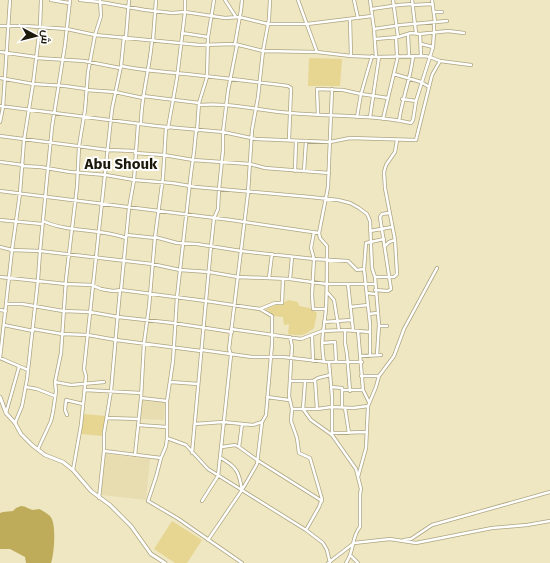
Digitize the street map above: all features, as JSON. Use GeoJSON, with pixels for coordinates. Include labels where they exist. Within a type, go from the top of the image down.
{"type":"FeatureCollection","features":[{"type":"Feature","properties":{"kind":"street"},"geometry":{"type":"LineString","coordinates":[[0,122],[2,78],[6,53],[10,0]]}},
{"type":"Feature","properties":{"kind":"street"},"geometry":{"type":"LineString","coordinates":[[28,370],[0,358],[1,330],[4,324],[7,304],[12,250],[23,166],[24,140],[40,27],[41,0]]}},
{"type":"Feature","properties":{"kind":"street"},"geometry":{"type":"LineString","coordinates":[[15,423],[22,406],[26,387],[54,114],[63,60],[70,2],[51,0]]}},
{"type":"Feature","properties":{"kind":"street"},"geometry":{"type":"LineString","coordinates":[[80,0],[100,1],[128,7],[172,13],[185,12],[225,18],[237,17],[268,24],[307,24],[372,16]]}},
{"type":"Feature","properties":{"kind":"street"},"geometry":{"type":"LineString","coordinates":[[73,470],[81,425],[85,390],[86,376],[84,369],[92,285],[97,259],[111,121],[115,92],[121,67],[129,0]]}},
{"type":"Feature","properties":{"kind":"street"},"geometry":{"type":"LineString","coordinates":[[99,498],[104,451],[104,433],[111,391],[120,290],[129,208],[134,180],[135,152],[141,108],[150,62],[156,0]]}},
{"type":"Feature","properties":{"kind":"street"},"geometry":{"type":"LineString","coordinates":[[135,455],[141,398],[144,343],[161,182],[167,128],[173,99],[181,43],[185,0]]}},
{"type":"Feature","properties":{"kind":"street"},"geometry":{"type":"LineString","coordinates":[[214,0],[210,16],[208,37],[207,77],[199,104],[177,297],[171,382],[167,401],[166,446],[148,501],[177,518],[242,563]]}},
{"type":"Feature","properties":{"kind":"street"},"geometry":{"type":"LineString","coordinates":[[225,0],[237,17]]}},
{"type":"Feature","properties":{"kind":"street"},"geometry":{"type":"LineString","coordinates":[[192,453],[211,246],[214,218],[218,209],[223,150],[222,132],[236,44],[237,17],[241,10],[242,0]]}},
{"type":"Feature","properties":{"kind":"street"},"geometry":{"type":"LineString","coordinates":[[202,501],[218,476],[221,458],[223,422],[231,354],[230,349],[248,193],[255,109],[260,82],[262,51],[268,24],[270,0]]}},
{"type":"Feature","properties":{"kind":"street"},"geometry":{"type":"LineString","coordinates":[[298,0],[317,52]]}},
{"type":"Feature","properties":{"kind":"street"},"geometry":{"type":"LineString","coordinates":[[354,0],[358,18]]}},
{"type":"Feature","properties":{"kind":"street"},"geometry":{"type":"LineString","coordinates":[[370,0],[377,56],[374,96],[370,118]]}},
{"type":"Feature","properties":{"kind":"street"},"geometry":{"type":"LineString","coordinates":[[383,119],[398,56],[397,22],[393,0]]}},
{"type":"Feature","properties":{"kind":"street"},"geometry":{"type":"LineString","coordinates":[[412,0],[416,33]]}},
{"type":"Feature","properties":{"kind":"street"},"geometry":{"type":"LineString","coordinates":[[38,449],[51,421],[55,396],[55,382],[60,353],[78,172],[79,146],[90,62],[95,35],[100,22],[100,1]]}},
{"type":"Feature","properties":{"kind":"street"},"geometry":{"type":"LineString","coordinates":[[2,78],[33,84],[59,85],[143,97],[173,99],[199,104],[226,105],[290,113],[357,116],[411,123],[421,82],[433,47],[434,12],[432,2],[413,5],[404,4],[372,9]]}},
{"type":"Feature","properties":{"kind":"street"},"geometry":{"type":"LineString","coordinates":[[434,12],[442,12]]}},
{"type":"Feature","properties":{"kind":"street"},"geometry":{"type":"LineString","coordinates":[[350,19],[351,56]]}},
{"type":"Feature","properties":{"kind":"street"},"geometry":{"type":"LineString","coordinates":[[374,29],[447,21]]}},
{"type":"Feature","properties":{"kind":"street"},"geometry":{"type":"LineString","coordinates":[[0,26],[67,29],[95,35],[181,43],[208,45],[236,44],[262,51],[317,52],[351,56],[421,56],[430,57],[440,61],[471,65]]}},
{"type":"Feature","properties":{"kind":"street"},"geometry":{"type":"LineString","coordinates":[[375,39],[397,37],[411,33],[420,34],[448,30],[464,33]]}},
{"type":"Feature","properties":{"kind":"street"},"geometry":{"type":"LineString","coordinates":[[182,33],[208,37]]}},
{"type":"Feature","properties":{"kind":"street"},"geometry":{"type":"LineString","coordinates":[[420,34],[421,56]]}},
{"type":"Feature","properties":{"kind":"street"},"geometry":{"type":"LineString","coordinates":[[399,121],[402,99],[408,79],[411,56],[408,35]]}},
{"type":"Feature","properties":{"kind":"street"},"geometry":{"type":"LineString","coordinates":[[421,44],[433,47]]}},
{"type":"Feature","properties":{"kind":"street"},"geometry":{"type":"LineString","coordinates":[[0,52],[260,82],[290,87],[289,140]]}},
{"type":"Feature","properties":{"kind":"street"},"geometry":{"type":"LineString","coordinates":[[357,116],[361,94],[372,56]]}},
{"type":"Feature","properties":{"kind":"street"},"geometry":{"type":"LineString","coordinates":[[1,107],[167,128],[222,132],[252,138],[330,142],[350,138],[416,140],[433,73],[440,61]]}},
{"type":"Feature","properties":{"kind":"street"},"geometry":{"type":"LineString","coordinates":[[394,74],[421,82],[429,87]]}},
{"type":"Feature","properties":{"kind":"street"},"geometry":{"type":"LineString","coordinates":[[318,115],[317,89],[348,90],[361,94],[388,98]]}},
{"type":"Feature","properties":{"kind":"street"},"geometry":{"type":"LineString","coordinates":[[324,362],[322,331],[326,309],[328,246],[320,238],[319,233],[328,187],[332,89]]}},
{"type":"Feature","properties":{"kind":"street"},"geometry":{"type":"LineString","coordinates":[[402,99],[416,101]]}},
{"type":"Feature","properties":{"kind":"street"},"geometry":{"type":"LineString","coordinates":[[0,136],[108,150],[164,155],[193,160],[250,164],[265,168],[329,173]]}},
{"type":"Feature","properties":{"kind":"street"},"geometry":{"type":"LineString","coordinates":[[375,277],[394,277],[397,274],[395,240],[389,213],[384,172],[386,165],[395,152],[397,140]]}},
{"type":"Feature","properties":{"kind":"street"},"geometry":{"type":"LineString","coordinates":[[295,171],[296,141]]}},
{"type":"Feature","properties":{"kind":"street"},"geometry":{"type":"LineString","coordinates":[[304,171],[306,141]]}},
{"type":"Feature","properties":{"kind":"street"},"geometry":{"type":"LineString","coordinates":[[0,162],[106,175],[134,180],[248,193],[325,198],[350,203],[359,208],[368,216],[370,224],[372,268],[375,277],[375,292],[379,326],[377,354]]}},
{"type":"Feature","properties":{"kind":"street"},"geometry":{"type":"LineString","coordinates":[[0,191],[61,200],[75,200],[129,208],[187,214],[319,233]]}},
{"type":"Feature","properties":{"kind":"street"},"geometry":{"type":"LineString","coordinates":[[367,294],[389,290],[391,288],[388,277],[380,216],[382,214],[389,213]]}},
{"type":"Feature","properties":{"kind":"street"},"geometry":{"type":"LineString","coordinates":[[0,220],[43,223],[59,228],[127,236],[155,237],[173,242],[241,251],[292,257],[348,261],[357,270],[372,268]]}},
{"type":"Feature","properties":{"kind":"street"},"geometry":{"type":"LineString","coordinates":[[370,231],[392,227]]}},
{"type":"Feature","properties":{"kind":"street"},"geometry":{"type":"LineString","coordinates":[[314,232],[311,248],[314,259],[312,282],[313,309],[326,309]]}},
{"type":"Feature","properties":{"kind":"street"},"geometry":{"type":"LineString","coordinates":[[370,356],[369,314],[364,268],[366,243],[384,239]]}},
{"type":"Feature","properties":{"kind":"street"},"geometry":{"type":"LineString","coordinates":[[385,247],[389,242],[395,240]]}},
{"type":"Feature","properties":{"kind":"street"},"geometry":{"type":"LineString","coordinates":[[0,247],[12,250],[40,251],[97,259],[152,264],[180,270],[238,276],[290,279],[326,284],[375,284]]}},
{"type":"Feature","properties":{"kind":"street"},"geometry":{"type":"LineString","coordinates":[[269,278],[272,254]]}},
{"type":"Feature","properties":{"kind":"street"},"geometry":{"type":"LineString","coordinates":[[290,279],[292,257]]}},
{"type":"Feature","properties":{"kind":"street"},"geometry":{"type":"LineString","coordinates":[[358,476],[366,448],[368,406],[379,376],[394,356],[404,330],[437,268]]}},
{"type":"Feature","properties":{"kind":"street"},"geometry":{"type":"LineString","coordinates":[[0,277],[66,284],[92,285],[101,289],[206,300],[260,309],[272,316],[272,344],[266,415],[262,422],[257,464],[242,490],[208,540]]}},
{"type":"Feature","properties":{"kind":"street"},"geometry":{"type":"LineString","coordinates":[[260,309],[282,302],[283,279]]}},
{"type":"Feature","properties":{"kind":"street"},"geometry":{"type":"LineString","coordinates":[[348,284],[353,330]]}},
{"type":"Feature","properties":{"kind":"street"},"geometry":{"type":"LineString","coordinates":[[327,292],[334,300],[338,330]]}},
{"type":"Feature","properties":{"kind":"street"},"geometry":{"type":"LineString","coordinates":[[7,304],[22,304],[63,311],[90,312],[203,328],[271,334],[301,339],[322,331],[358,330],[370,332]]}},
{"type":"Feature","properties":{"kind":"street"},"geometry":{"type":"LineString","coordinates":[[350,307],[368,305]]}},
{"type":"Feature","properties":{"kind":"street"},"geometry":{"type":"LineString","coordinates":[[0,310],[6,311]]}},
{"type":"Feature","properties":{"kind":"street"},"geometry":{"type":"LineString","coordinates":[[369,314],[377,313]]}},
{"type":"Feature","properties":{"kind":"street"},"geometry":{"type":"LineString","coordinates":[[324,322],[351,320]]}},
{"type":"Feature","properties":{"kind":"street"},"geometry":{"type":"LineString","coordinates":[[4,324],[62,334],[88,335],[201,351],[324,362],[362,362]]}},
{"type":"Feature","properties":{"kind":"street"},"geometry":{"type":"LineString","coordinates":[[379,326],[388,326]]}},
{"type":"Feature","properties":{"kind":"street"},"geometry":{"type":"LineString","coordinates":[[345,330],[350,391]]}},
{"type":"Feature","properties":{"kind":"street"},"geometry":{"type":"LineString","coordinates":[[358,330],[362,362],[361,376],[363,390],[370,402]]}},
{"type":"Feature","properties":{"kind":"street"},"geometry":{"type":"LineString","coordinates":[[312,334],[311,346],[313,361]]}},
{"type":"Feature","properties":{"kind":"street"},"geometry":{"type":"LineString","coordinates":[[290,338],[292,346],[289,400],[292,410],[291,421],[297,438],[299,454],[308,457],[310,460],[322,495],[322,501],[306,530]]}},
{"type":"Feature","properties":{"kind":"street"},"geometry":{"type":"LineString","coordinates":[[322,343],[334,342],[336,362]]}},
{"type":"Feature","properties":{"kind":"street"},"geometry":{"type":"LineString","coordinates":[[361,356],[382,354]]}},
{"type":"Feature","properties":{"kind":"street"},"geometry":{"type":"LineString","coordinates":[[329,362],[332,387],[332,434]]}},
{"type":"Feature","properties":{"kind":"street"},"geometry":{"type":"LineString","coordinates":[[6,413],[19,367]]}},
{"type":"Feature","properties":{"kind":"street"},"geometry":{"type":"LineString","coordinates":[[291,380],[306,382],[330,376]]}},
{"type":"Feature","properties":{"kind":"street"},"geometry":{"type":"LineString","coordinates":[[361,376],[379,376]]}},
{"type":"Feature","properties":{"kind":"street"},"geometry":{"type":"LineString","coordinates":[[315,380],[317,409]]}},
{"type":"Feature","properties":{"kind":"street"},"geometry":{"type":"LineString","coordinates":[[55,382],[71,385],[104,382]]}},
{"type":"Feature","properties":{"kind":"street"},"geometry":{"type":"LineString","coordinates":[[171,382],[198,384]]}},
{"type":"Feature","properties":{"kind":"street"},"geometry":{"type":"LineString","coordinates":[[306,382],[303,409],[312,420],[332,434],[356,469],[361,489],[360,527],[355,532],[351,556],[346,563]]}},
{"type":"Feature","properties":{"kind":"street"},"geometry":{"type":"LineString","coordinates":[[26,387],[37,389],[55,396]]}},
{"type":"Feature","properties":{"kind":"street"},"geometry":{"type":"LineString","coordinates":[[332,387],[341,387],[343,390],[350,391],[363,390]]}},
{"type":"Feature","properties":{"kind":"street"},"geometry":{"type":"LineString","coordinates":[[85,390],[141,393]]}},
{"type":"Feature","properties":{"kind":"street"},"geometry":{"type":"LineString","coordinates":[[343,390],[343,407],[349,433]]}},
{"type":"Feature","properties":{"kind":"street"},"geometry":{"type":"LineString","coordinates":[[0,397],[6,413],[15,423],[21,434],[44,455],[63,462],[73,470],[90,491],[110,505],[131,526],[152,554],[165,563]]}},
{"type":"Feature","properties":{"kind":"street"},"geometry":{"type":"LineString","coordinates":[[267,397],[289,400]]}},
{"type":"Feature","properties":{"kind":"street"},"geometry":{"type":"LineString","coordinates":[[141,398],[167,401]]}},
{"type":"Feature","properties":{"kind":"street"},"geometry":{"type":"LineString","coordinates":[[67,415],[65,410],[66,400],[83,404]]}},
{"type":"Feature","properties":{"kind":"street"},"geometry":{"type":"LineString","coordinates":[[292,410],[368,406]]}},
{"type":"Feature","properties":{"kind":"street"},"geometry":{"type":"LineString","coordinates":[[107,418],[139,418]]}},
{"type":"Feature","properties":{"kind":"street"},"geometry":{"type":"LineString","coordinates":[[195,424],[223,422],[254,425],[262,422]]}},
{"type":"Feature","properties":{"kind":"street"},"geometry":{"type":"LineString","coordinates":[[239,447],[242,424]]}},
{"type":"Feature","properties":{"kind":"street"},"geometry":{"type":"LineString","coordinates":[[138,425],[167,427]]}},
{"type":"Feature","properties":{"kind":"street"},"geometry":{"type":"LineString","coordinates":[[332,434],[367,432]]}},
{"type":"Feature","properties":{"kind":"street"},"geometry":{"type":"LineString","coordinates":[[167,438],[182,443],[188,447],[208,469],[306,530],[326,546],[329,563]]}},
{"type":"Feature","properties":{"kind":"street"},"geometry":{"type":"LineString","coordinates":[[222,447],[235,445],[239,447],[322,501]]}},
{"type":"Feature","properties":{"kind":"street"},"geometry":{"type":"LineString","coordinates":[[104,451],[161,458]]}},
{"type":"Feature","properties":{"kind":"street"},"geometry":{"type":"LineString","coordinates":[[221,458],[235,468],[239,476],[242,490]]}},
{"type":"Feature","properties":{"kind":"street"},"geometry":{"type":"LineString","coordinates":[[401,541],[412,539],[432,525],[550,493]]}},
{"type":"Feature","properties":{"kind":"street"},"geometry":{"type":"LineString","coordinates":[[329,563],[354,542],[390,539],[416,543],[492,528],[527,525],[550,521]]}},
{"type":"Feature","properties":{"kind":"street"},"geometry":{"type":"LineString","coordinates":[[351,556],[358,563]]}},
{"type":"Feature","properties":{"kind":"shaded area"},"geometry":{"type":"Polygon","coordinates":[[[309,58],[342,59],[340,86],[308,86],[309,58]]]}},
{"type":"Feature","properties":{"kind":"shaded area"},"geometry":{"type":"Polygon","coordinates":[[[289,300],[298,302],[299,306],[310,308],[317,313],[314,328],[308,333],[302,335],[288,334],[289,324],[284,325],[283,317],[274,316],[266,309],[289,300]]]}},
{"type":"Feature","properties":{"kind":"shaded area"},"geometry":{"type":"Polygon","coordinates":[[[142,401],[165,402],[164,420],[141,419],[142,401]]]}},
{"type":"Feature","properties":{"kind":"shaded area"},"geometry":{"type":"Polygon","coordinates":[[[84,414],[106,416],[103,436],[81,434],[84,414]]]}},
{"type":"Feature","properties":{"kind":"shaded area"},"geometry":{"type":"Polygon","coordinates":[[[105,454],[150,459],[146,500],[101,495],[105,454]]]}},
{"type":"Feature","properties":{"kind":"shaded area"},"geometry":{"type":"Polygon","coordinates":[[[21,506],[33,510],[38,509],[49,515],[52,520],[54,525],[54,539],[51,563],[26,563],[25,557],[10,549],[0,549],[0,513],[13,511],[21,506]]]}},
{"type":"Feature","properties":{"kind":"shaded area"},"geometry":{"type":"Polygon","coordinates":[[[172,521],[202,540],[187,563],[175,563],[154,549],[172,521]]]}},
{"type":"Feature","properties":{"kind":"district","name":"Abu Shouk"},"geometry":{"type":"Point","coordinates":[121,164]}}]}
